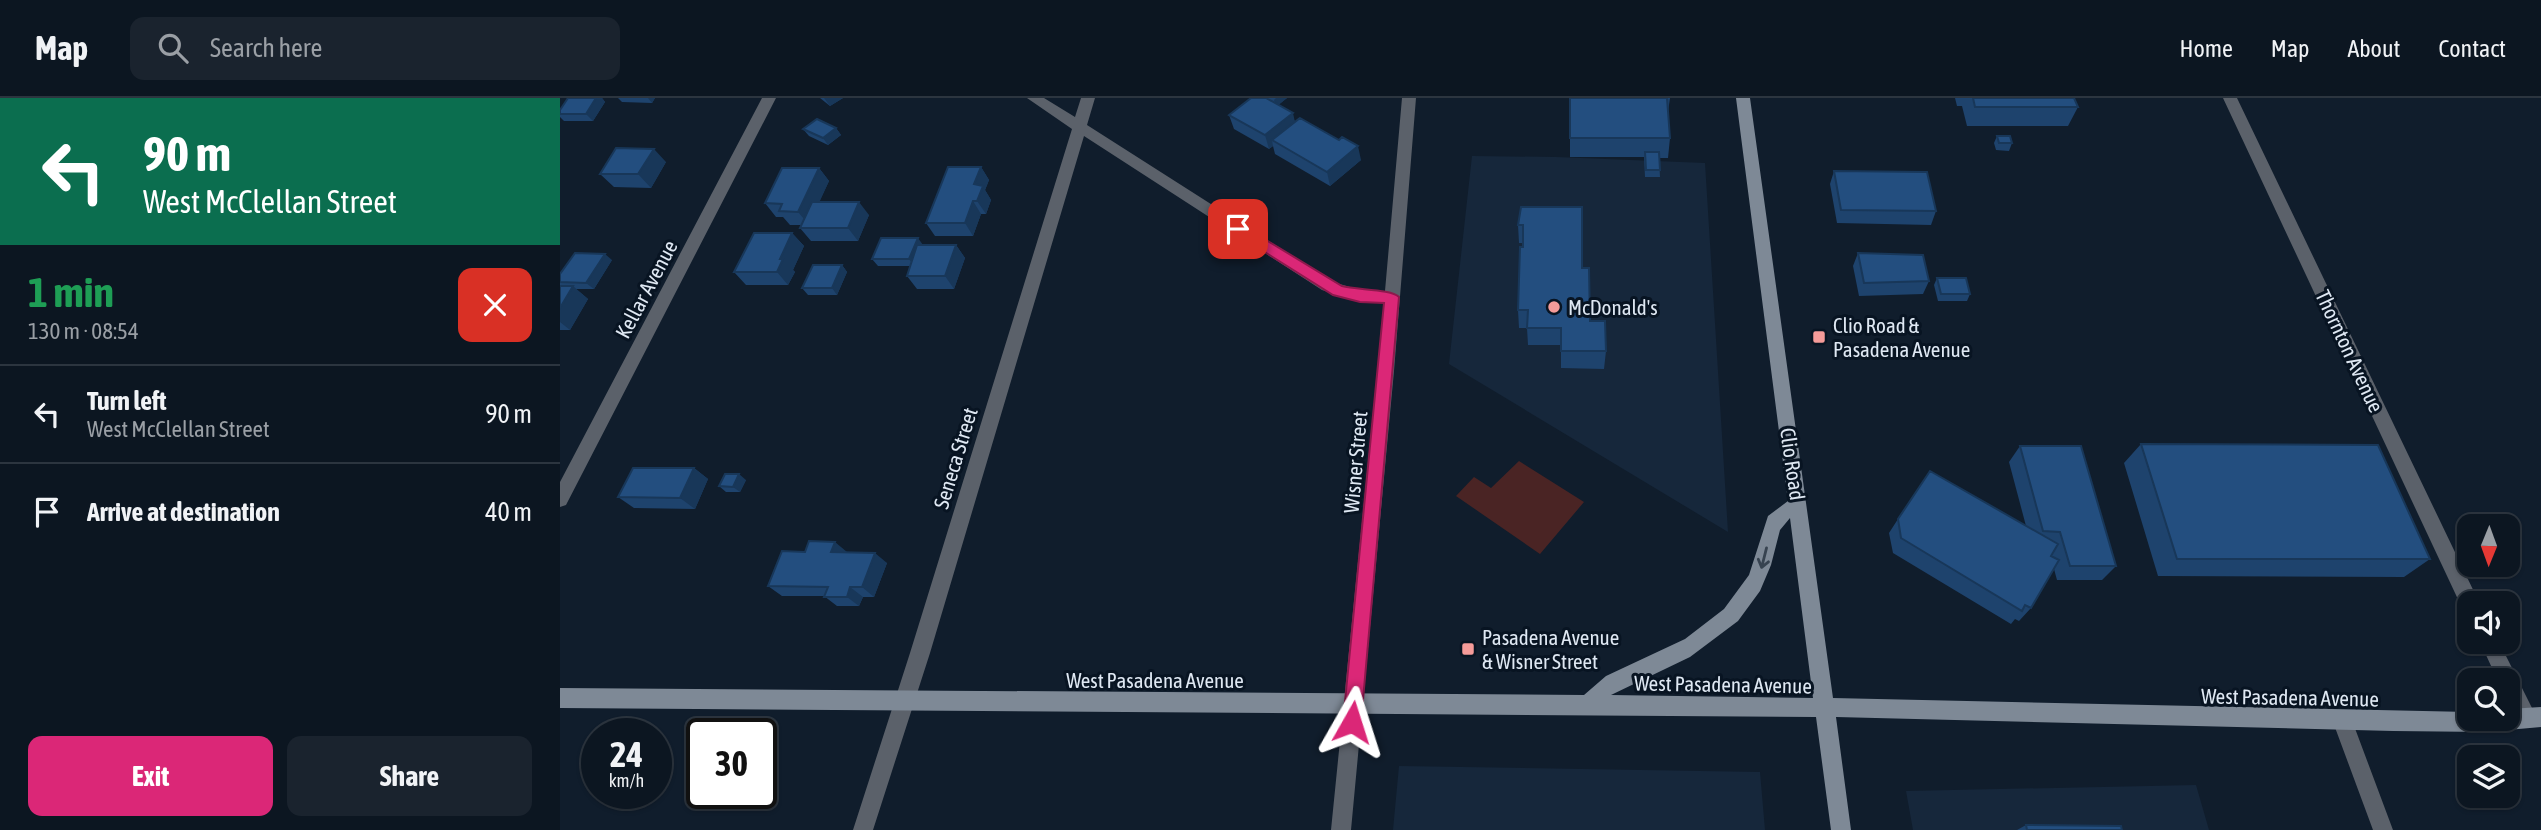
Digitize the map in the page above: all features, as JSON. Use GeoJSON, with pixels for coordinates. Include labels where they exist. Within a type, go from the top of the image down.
{"type":"FeatureCollection","features":[{"type":"Feature","properties":{"kind":"street","name":"Kellar Avenue"},"geometry":{"type":"LineString","coordinates":[[560,499],[769,98]]}},
{"type":"Feature","properties":{"kind":"street"},"geometry":{"type":"LineString","coordinates":[[1034,98],[1328,286],[1360,296],[1392,297]]}},
{"type":"Feature","properties":{"kind":"street","name":"Seneca Street"},"geometry":{"type":"LineString","coordinates":[[863,830],[1088,98]]}},
{"type":"Feature","properties":{"kind":"street","name":"Wisner Street"},"geometry":{"type":"LineString","coordinates":[[1341,830],[1409,98]]}},
{"type":"Feature","properties":{"kind":"street","name":"Clio Road"},"geometry":{"type":"LineString","coordinates":[[1743,98],[1841,830]]}},
{"type":"Feature","properties":{"kind":"street","name":"Thornton Avenue"},"geometry":{"type":"LineString","coordinates":[[2230,98],[2464,591]]}},
{"type":"Feature","properties":{"kind":"street"},"geometry":{"type":"LineString","coordinates":[[1588,705],[1606,685],[1681,652],[1720,626],[1740,605],[1759,576],[1773,523],[1783,513],[1798,505]]}},
{"type":"Feature","properties":{"kind":"street","name":"West Pasadena Avenue"},"geometry":{"type":"LineString","coordinates":[[560,698],[1826,708],[2343,722],[2457,722]]}},
{"type":"Feature","properties":{"kind":"street"},"geometry":{"type":"LineString","coordinates":[[2343,722],[2383,830]]}},
{"type":"Feature","properties":{"kind":"shaded area"},"geometry":{"type":"Polygon","coordinates":[[[1472,156],[1705,163],[1728,532],[1449,364],[1472,156]]]}},
{"type":"Feature","properties":{"kind":"shaded area"},"geometry":{"type":"Polygon","coordinates":[[[1519,461],[1584,502],[1540,554],[1456,496],[1474,477],[1491,488],[1519,461]]]}},
{"type":"Feature","properties":{"kind":"shaded area"},"geometry":{"type":"Polygon","coordinates":[[[1399,766],[1760,772],[1765,830],[1393,830],[1399,766]]]}},
{"type":"Feature","properties":{"kind":"shaded area"},"geometry":{"type":"Polygon","coordinates":[[[2196,785],[2209,830],[1913,830],[1906,791],[2196,785]]]}},
{"type":"Feature","properties":{"kind":"building"},"geometry":{"type":"Polygon","coordinates":[[[568,98],[596,98],[586,114],[560,114],[568,98]]]}},
{"type":"Feature","properties":{"kind":"building"},"geometry":{"type":"Polygon","coordinates":[[[1251,98],[1266,98],[1293,113],[1265,135],[1229,115],[1251,98]]]}},
{"type":"Feature","properties":{"kind":"building"},"geometry":{"type":"Polygon","coordinates":[[[1570,98],[1667,98],[1670,138],[1570,138],[1570,98]]]}},
{"type":"Feature","properties":{"kind":"building"},"geometry":{"type":"Polygon","coordinates":[[[1973,98],[2074,98],[2078,107],[1975,107],[1973,98]]]}},
{"type":"Feature","properties":{"kind":"building"},"geometry":{"type":"Polygon","coordinates":[[[1300,118],[1339,140],[1342,137],[1358,146],[1327,172],[1272,140],[1300,118]]]}},
{"type":"Feature","properties":{"kind":"building"},"geometry":{"type":"Polygon","coordinates":[[[817,119],[836,128],[823,138],[803,129],[817,119]]]}},
{"type":"Feature","properties":{"kind":"building"},"geometry":{"type":"Polygon","coordinates":[[[1997,136],[2010,136],[2012,143],[1999,143],[1997,136]]]}},
{"type":"Feature","properties":{"kind":"building"},"geometry":{"type":"Polygon","coordinates":[[[616,148],[654,149],[638,174],[600,174],[616,148]]]}},
{"type":"Feature","properties":{"kind":"building"},"geometry":{"type":"Polygon","coordinates":[[[1645,152],[1659,152],[1660,170],[1646,170],[1645,152]]]}},
{"type":"Feature","properties":{"kind":"building"},"geometry":{"type":"Polygon","coordinates":[[[948,167],[981,167],[974,184],[983,186],[977,201],[973,201],[965,223],[926,223],[948,167]]]}},
{"type":"Feature","properties":{"kind":"building"},"geometry":{"type":"Polygon","coordinates":[[[782,168],[819,168],[798,212],[779,211],[782,204],[765,203],[782,168]]]}},
{"type":"Feature","properties":{"kind":"building"},"geometry":{"type":"Polygon","coordinates":[[[1834,171],[1927,172],[1936,211],[1841,210],[1834,171]]]}},
{"type":"Feature","properties":{"kind":"building"},"geometry":{"type":"Polygon","coordinates":[[[812,202],[859,202],[848,228],[800,228],[812,202]]]}},
{"type":"Feature","properties":{"kind":"building","name":"McDonald's"},"geometry":{"type":"Polygon","coordinates":[[[1521,207],[1582,207],[1582,268],[1589,268],[1590,321],[1605,321],[1606,351],[1561,351],[1561,328],[1527,328],[1528,310],[1518,310],[1520,247],[1523,247],[1523,225],[1518,225],[1521,207]]]}},
{"type":"Feature","properties":{"kind":"building"},"geometry":{"type":"Polygon","coordinates":[[[754,233],[792,233],[777,272],[734,272],[754,233]]]}},
{"type":"Feature","properties":{"kind":"building"},"geometry":{"type":"Polygon","coordinates":[[[881,238],[918,238],[909,259],[872,259],[881,238]]]}},
{"type":"Feature","properties":{"kind":"building"},"geometry":{"type":"Polygon","coordinates":[[[917,245],[956,245],[945,276],[907,276],[917,245]]]}},
{"type":"Feature","properties":{"kind":"building"},"geometry":{"type":"Polygon","coordinates":[[[575,253],[605,254],[586,283],[560,282],[560,274],[575,253]]]}},
{"type":"Feature","properties":{"kind":"building"},"geometry":{"type":"Polygon","coordinates":[[[1858,253],[1923,255],[1929,281],[1864,283],[1858,253]]]}},
{"type":"Feature","properties":{"kind":"building"},"geometry":{"type":"Polygon","coordinates":[[[813,265],[842,265],[832,288],[802,288],[813,265]]]}},
{"type":"Feature","properties":{"kind":"building"},"geometry":{"type":"Polygon","coordinates":[[[1937,278],[1966,278],[1970,294],[1941,294],[1937,278]]]}},
{"type":"Feature","properties":{"kind":"building"},"geometry":{"type":"Polygon","coordinates":[[[560,286],[573,286],[560,308],[560,286]]]}},
{"type":"Feature","properties":{"kind":"building"},"geometry":{"type":"Polygon","coordinates":[[[2141,444],[2378,445],[2430,559],[2177,559],[2141,444]]]}},
{"type":"Feature","properties":{"kind":"building"},"geometry":{"type":"Polygon","coordinates":[[[2020,446],[2081,446],[2116,566],[2070,566],[2060,532],[2043,531],[2020,446]]]}},
{"type":"Feature","properties":{"kind":"building"},"geometry":{"type":"Polygon","coordinates":[[[633,468],[694,468],[680,498],[618,497],[633,468]]]}},
{"type":"Feature","properties":{"kind":"building"},"geometry":{"type":"Polygon","coordinates":[[[1930,471],[2058,544],[2051,556],[2059,560],[2031,608],[2025,605],[2022,611],[1901,538],[1898,519],[1930,471]]]}},
{"type":"Feature","properties":{"kind":"building"},"geometry":{"type":"Polygon","coordinates":[[[725,474],[739,474],[733,487],[719,486],[725,474]]]}},
{"type":"Feature","properties":{"kind":"building"},"geometry":{"type":"Polygon","coordinates":[[[809,541],[835,542],[831,552],[875,553],[862,587],[850,587],[847,597],[824,597],[828,587],[768,586],[782,551],[805,552],[809,541]]]}},
{"type":"Feature","properties":{"kind":"building"},"geometry":{"type":"Polygon","coordinates":[[[2026,825],[2121,826],[2122,830],[2027,830],[2026,825]]]}},
{"type":"Feature","properties":{"kind":"place","name":"McDonald's"},"geometry":{"type":"Point","coordinates":[1554,307]}},
{"type":"Feature","properties":{"kind":"place","name":"Clio Road & Pasadena Avenue"},"geometry":{"type":"Point","coordinates":[1819,337]}},
{"type":"Feature","properties":{"kind":"place","name":"Pasadena Avenue & Wisner Street"},"geometry":{"type":"Point","coordinates":[1468,649]}},
{"type":"Feature","properties":{"kind":"route"},"geometry":{"type":"LineString","coordinates":[[1238,229],[1338,291],[1360,296],[1392,297],[1352,722]]}}]}
